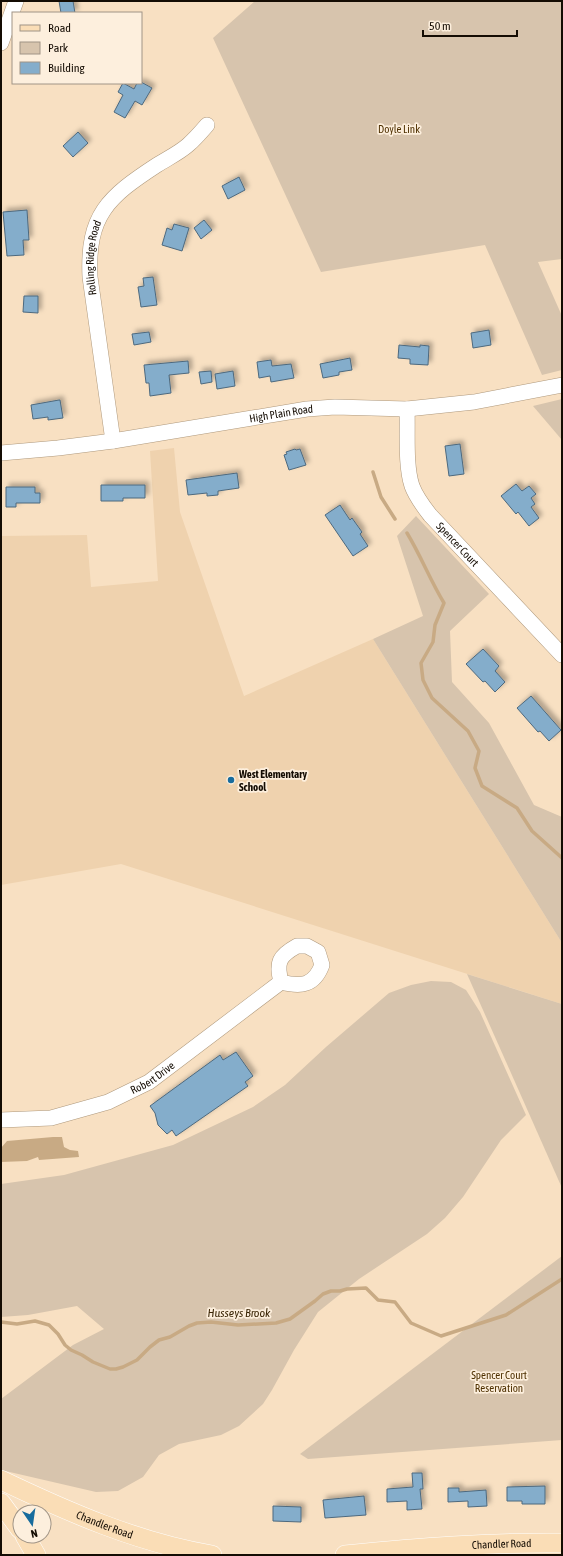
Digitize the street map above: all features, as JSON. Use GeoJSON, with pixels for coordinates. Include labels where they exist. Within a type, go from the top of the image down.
{"type":"FeatureCollection","features":[{"type":"Feature","properties":{"kind":"main road","name":"Chandler Road"},"geometry":{"type":"LineString","coordinates":[[1,1480],[38,1497],[136,1536],[171,1547],[212,1555]]}},
{"type":"Feature","properties":{"kind":"main road"},"geometry":{"type":"LineString","coordinates":[[1,1503],[12,1518]]}},
{"type":"Feature","properties":{"kind":"main road","name":"Chandler Road"},"geometry":{"type":"LineString","coordinates":[[345,1555],[443,1546],[502,1543],[562,1543]]}},
{"type":"Feature","properties":{"kind":"main road"},"geometry":{"type":"LineString","coordinates":[[29,1544],[36,1555]]}},
{"type":"Feature","properties":{"kind":"street"},"geometry":{"type":"LineString","coordinates":[[12,12],[16,1]]}},
{"type":"Feature","properties":{"kind":"street"},"geometry":{"type":"LineString","coordinates":[[1,43],[12,12]]}},
{"type":"Feature","properties":{"kind":"street","name":"Rolling Ridge Road"},"geometry":{"type":"LineString","coordinates":[[113,441],[90,277],[90,251],[95,226],[110,201],[121,190],[189,144],[207,125]]}},
{"type":"Feature","properties":{"kind":"street","name":"High Plain Road"},"geometry":{"type":"LineString","coordinates":[[1,453],[113,441],[307,409],[335,407],[407,409],[474,402],[562,385]]}},
{"type":"Feature","properties":{"kind":"street","name":"Spencer Court"},"geometry":{"type":"LineString","coordinates":[[407,409],[409,471],[412,487],[416,496],[430,515],[562,655]]}},
{"type":"Feature","properties":{"kind":"street","name":"Robert Drive"},"geometry":{"type":"LineString","coordinates":[[1,1120],[51,1118],[108,1102],[149,1082],[281,982]]}},
{"type":"Feature","properties":{"kind":"shaded area","name":"West Elementary School"},"geometry":{"type":"Polygon","coordinates":[[[174,448],[180,512],[244,696],[373,639],[562,943],[562,1004],[121,864],[1,885],[1,536],[87,535],[91,587],[158,581],[150,451],[174,448]]]}},
{"type":"Feature","properties":{"kind":"shaded area"},"geometry":{"type":"Polygon","coordinates":[[[62,1137],[64,1147],[70,1150],[78,1151],[79,1157],[39,1160],[38,1157],[27,1161],[1,1162],[1,1148],[7,1141],[62,1137]]]}},
{"type":"Feature","properties":{"kind":"green space","name":"Doyle Link"},"geometry":{"type":"Polygon","coordinates":[[[255,1],[562,1],[562,259],[538,262],[562,316],[562,370],[542,375],[485,245],[321,272],[213,38],[255,1]]]}},
{"type":"Feature","properties":{"kind":"green space"},"geometry":{"type":"Polygon","coordinates":[[[562,399],[562,440],[533,406],[562,399]]]}},
{"type":"Feature","properties":{"kind":"green space"},"geometry":{"type":"Polygon","coordinates":[[[416,516],[489,594],[450,631],[452,682],[489,723],[534,805],[562,817],[562,943],[373,639],[423,616],[397,536],[416,516]]]}},
{"type":"Feature","properties":{"kind":"green space"},"geometry":{"type":"Polygon","coordinates":[[[467,974],[562,1004],[562,1188],[467,974]]]}},
{"type":"Feature","properties":{"kind":"green space"},"geometry":{"type":"Polygon","coordinates":[[[431,981],[451,982],[466,990],[480,1012],[526,1115],[501,1140],[463,1197],[445,1218],[427,1234],[359,1279],[318,1312],[263,1404],[239,1426],[221,1435],[179,1444],[159,1455],[143,1477],[118,1491],[96,1492],[1,1470],[1,1399],[73,1345],[104,1329],[77,1306],[28,1315],[1,1317],[1,1184],[64,1175],[173,1145],[253,1107],[285,1085],[326,1047],[389,993],[411,985],[431,981]]]}},
{"type":"Feature","properties":{"kind":"green space","name":"Spencer Court Reservation"},"geometry":{"type":"Polygon","coordinates":[[[562,1256],[562,1440],[308,1459],[300,1454],[562,1256]]]}},
{"type":"Feature","properties":{"kind":"building"},"geometry":{"type":"Polygon","coordinates":[[[59,1],[73,1],[75,12],[61,12],[59,1]]]}},
{"type":"Feature","properties":{"kind":"building"},"geometry":{"type":"Polygon","coordinates":[[[142,83],[152,88],[142,105],[135,101],[125,118],[114,112],[123,95],[118,92],[122,84],[134,89],[136,84],[142,84],[142,83]]]}},
{"type":"Feature","properties":{"kind":"building"},"geometry":{"type":"Polygon","coordinates":[[[78,132],[88,143],[73,157],[63,146],[78,132]]]}},
{"type":"Feature","properties":{"kind":"building"},"geometry":{"type":"Polygon","coordinates":[[[239,177],[245,190],[228,199],[222,186],[239,177]]]}},
{"type":"Feature","properties":{"kind":"building"},"geometry":{"type":"Polygon","coordinates":[[[27,210],[29,240],[23,240],[24,255],[7,256],[3,212],[27,210]]]}},
{"type":"Feature","properties":{"kind":"building"},"geometry":{"type":"Polygon","coordinates":[[[204,220],[212,230],[201,239],[194,228],[204,220]]]}},
{"type":"Feature","properties":{"kind":"building"},"geometry":{"type":"Polygon","coordinates":[[[174,224],[189,228],[182,251],[162,245],[167,228],[172,230],[174,224]]]}},
{"type":"Feature","properties":{"kind":"building"},"geometry":{"type":"Polygon","coordinates":[[[153,277],[157,305],[141,307],[138,287],[144,286],[143,278],[153,277]]]}},
{"type":"Feature","properties":{"kind":"building"},"geometry":{"type":"Polygon","coordinates":[[[24,296],[38,296],[38,313],[23,312],[24,296]]]}},
{"type":"Feature","properties":{"kind":"building"},"geometry":{"type":"Polygon","coordinates":[[[489,330],[491,345],[473,348],[471,333],[489,330]]]}},
{"type":"Feature","properties":{"kind":"building"},"geometry":{"type":"Polygon","coordinates":[[[149,332],[151,342],[134,345],[132,334],[149,332]]]}},
{"type":"Feature","properties":{"kind":"building"},"geometry":{"type":"Polygon","coordinates":[[[399,345],[420,347],[420,345],[429,346],[428,365],[410,364],[410,359],[398,358],[399,345]]]}},
{"type":"Feature","properties":{"kind":"building"},"geometry":{"type":"Polygon","coordinates":[[[350,358],[352,370],[339,372],[339,375],[323,378],[320,364],[350,358]]]}},
{"type":"Feature","properties":{"kind":"building"},"geometry":{"type":"Polygon","coordinates":[[[271,360],[272,366],[291,364],[294,378],[271,382],[270,376],[259,378],[257,362],[271,360]]]}},
{"type":"Feature","properties":{"kind":"building"},"geometry":{"type":"Polygon","coordinates":[[[188,361],[189,373],[169,375],[171,393],[150,396],[149,383],[146,383],[144,365],[188,361]]]}},
{"type":"Feature","properties":{"kind":"building"},"geometry":{"type":"Polygon","coordinates":[[[211,371],[212,382],[201,384],[199,372],[211,371]]]}},
{"type":"Feature","properties":{"kind":"building"},"geometry":{"type":"Polygon","coordinates":[[[233,371],[235,386],[217,389],[215,374],[233,371]]]}},
{"type":"Feature","properties":{"kind":"building"},"geometry":{"type":"Polygon","coordinates":[[[60,400],[63,418],[48,420],[48,417],[33,419],[31,405],[60,400]]]}},
{"type":"Feature","properties":{"kind":"building"},"geometry":{"type":"Polygon","coordinates":[[[460,444],[464,474],[449,476],[445,446],[460,444]]]}},
{"type":"Feature","properties":{"kind":"building"},"geometry":{"type":"Polygon","coordinates":[[[300,449],[306,465],[289,470],[284,455],[287,454],[286,452],[300,449]]]}},
{"type":"Feature","properties":{"kind":"building"},"geometry":{"type":"Polygon","coordinates":[[[237,473],[239,488],[218,491],[218,495],[207,496],[207,493],[188,495],[186,480],[237,473]]]}},
{"type":"Feature","properties":{"kind":"building"},"geometry":{"type":"Polygon","coordinates":[[[516,484],[522,491],[529,486],[536,494],[531,498],[535,504],[531,507],[539,518],[529,526],[518,512],[516,514],[501,496],[516,484]]]}},
{"type":"Feature","properties":{"kind":"building"},"geometry":{"type":"Polygon","coordinates":[[[101,485],[145,485],[145,498],[123,498],[123,501],[101,501],[101,485]]]}},
{"type":"Feature","properties":{"kind":"building"},"geometry":{"type":"Polygon","coordinates":[[[6,487],[35,487],[35,493],[40,493],[40,503],[16,503],[16,507],[6,507],[6,487]]]}},
{"type":"Feature","properties":{"kind":"building"},"geometry":{"type":"Polygon","coordinates":[[[340,505],[350,520],[352,518],[362,532],[360,534],[368,546],[353,556],[325,515],[340,505]]]}},
{"type":"Feature","properties":{"kind":"building"},"geometry":{"type":"Polygon","coordinates":[[[483,649],[499,666],[495,671],[505,682],[495,692],[466,664],[483,649]]]}},
{"type":"Feature","properties":{"kind":"building"},"geometry":{"type":"Polygon","coordinates":[[[531,696],[561,730],[549,741],[540,731],[538,732],[517,708],[531,696]]]}},
{"type":"Feature","properties":{"kind":"building"},"geometry":{"type":"Polygon","coordinates":[[[236,1052],[253,1076],[245,1082],[248,1086],[176,1136],[172,1130],[167,1134],[158,1125],[155,1113],[150,1106],[220,1055],[223,1060],[236,1052]]]}},
{"type":"Feature","properties":{"kind":"building"},"geometry":{"type":"Polygon","coordinates":[[[412,1473],[422,1473],[423,1489],[420,1489],[422,1509],[407,1510],[407,1501],[387,1502],[387,1489],[413,1487],[412,1473]]]}},
{"type":"Feature","properties":{"kind":"building"},"geometry":{"type":"Polygon","coordinates":[[[545,1486],[545,1504],[522,1504],[522,1501],[507,1501],[507,1487],[545,1486]]]}},
{"type":"Feature","properties":{"kind":"building"},"geometry":{"type":"Polygon","coordinates":[[[448,1488],[459,1488],[459,1492],[486,1490],[487,1506],[468,1507],[468,1501],[448,1502],[448,1488]]]}},
{"type":"Feature","properties":{"kind":"building"},"geometry":{"type":"Polygon","coordinates":[[[364,1496],[366,1515],[325,1518],[323,1500],[364,1496]]]}},
{"type":"Feature","properties":{"kind":"building"},"geometry":{"type":"Polygon","coordinates":[[[273,1506],[301,1507],[301,1522],[273,1521],[273,1506]]]}},
{"type":"Feature","properties":{"kind":"waterway"},"geometry":{"type":"LineString","coordinates":[[373,472],[381,497],[395,519]]}},
{"type":"Feature","properties":{"kind":"waterway"},"geometry":{"type":"LineString","coordinates":[[407,533],[444,603],[435,625],[433,642],[421,663],[423,680],[432,698],[468,731],[479,751],[475,768],[482,786],[517,808],[532,831],[562,858]]}},
{"type":"Feature","properties":{"kind":"waterway","name":"Husseys Brook"},"geometry":{"type":"LineString","coordinates":[[1,1322],[17,1324],[35,1321],[49,1325],[58,1334],[65,1345],[71,1350],[93,1362],[110,1369],[116,1369],[137,1360],[159,1340],[170,1337],[197,1323],[211,1322],[238,1325],[276,1323],[290,1319],[323,1294],[331,1291],[366,1288],[378,1300],[395,1302],[411,1323],[441,1336],[506,1315],[562,1279]]}},
{"type":"Feature","properties":{"kind":"place","name":"West Elementary School"},"geometry":{"type":"Point","coordinates":[231,780]}}]}
